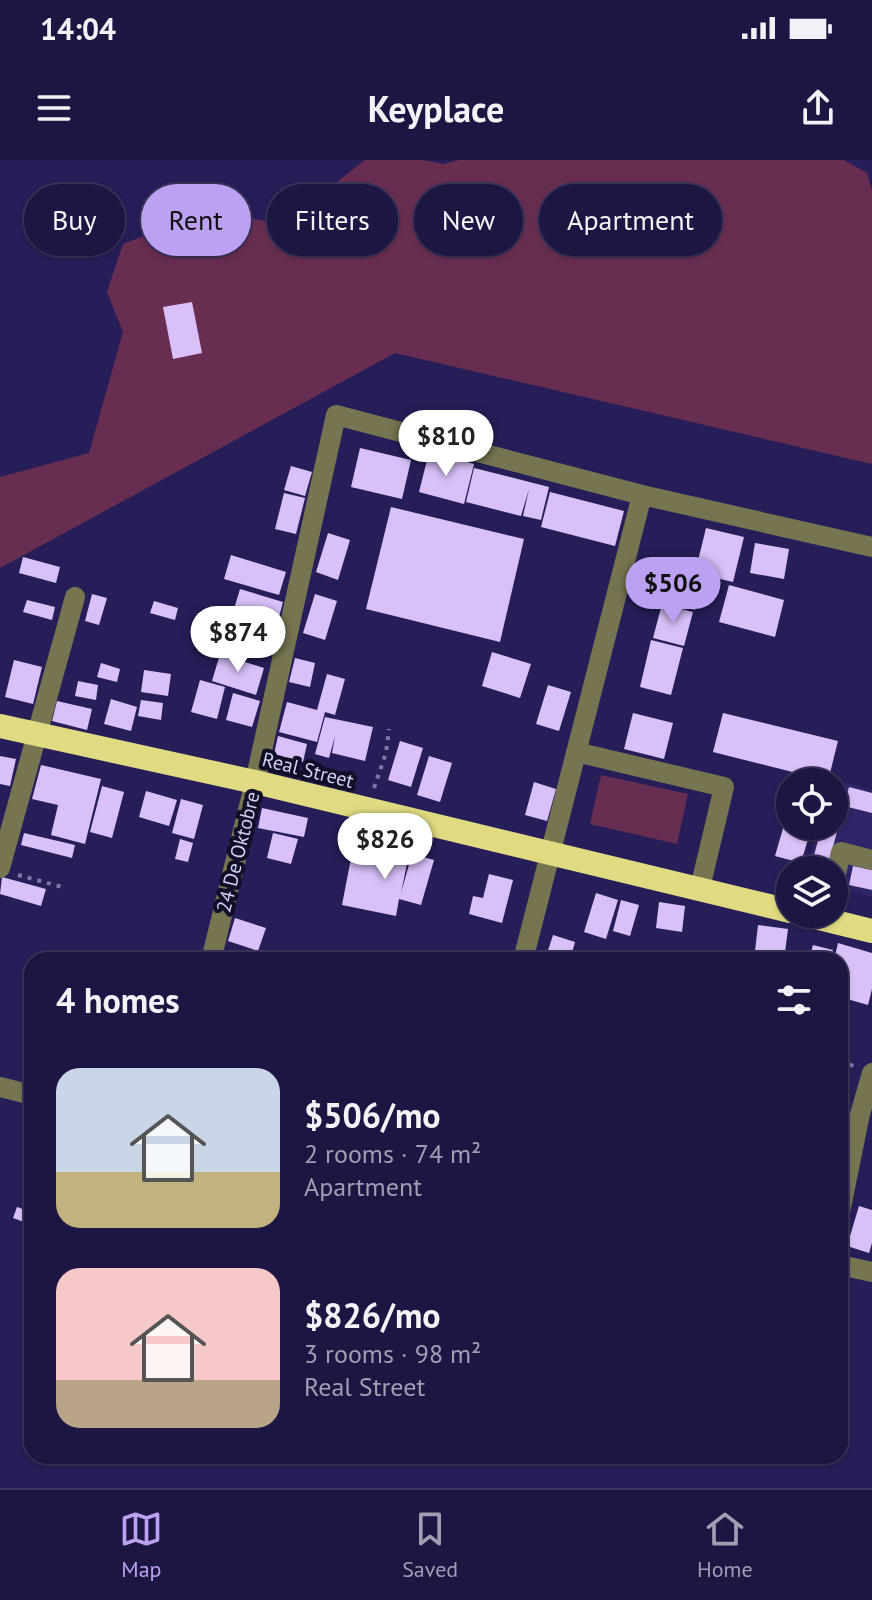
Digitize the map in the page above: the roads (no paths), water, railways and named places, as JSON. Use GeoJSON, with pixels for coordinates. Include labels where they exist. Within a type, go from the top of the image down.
{"type":"FeatureCollection","features":[{"type":"Feature","properties":{"kind":"highway","name":"Real Street"},"geometry":{"type":"LineString","coordinates":[[0,726],[255,782],[776,907]]}},
{"type":"Feature","properties":{"kind":"highway"},"geometry":{"type":"LineString","coordinates":[[848,924],[872,931]]}},
{"type":"Feature","properties":{"kind":"street","name":"24 De Oktobre"},"geometry":{"type":"LineString","coordinates":[[213,952],[255,782],[336,415],[642,495]]}},
{"type":"Feature","properties":{"kind":"street"},"geometry":{"type":"LineString","coordinates":[[525,952],[642,495],[872,547]]}},
{"type":"Feature","properties":{"kind":"street"},"geometry":{"type":"LineString","coordinates":[[6,871],[75,597]]}},
{"type":"Feature","properties":{"kind":"street"},"geometry":{"type":"LineString","coordinates":[[576,752],[724,787],[700,888]]}},
{"type":"Feature","properties":{"kind":"street"},"geometry":{"type":"LineString","coordinates":[[840,856],[841,852],[872,860]]}},
{"type":"Feature","properties":{"kind":"street"},"geometry":{"type":"LineString","coordinates":[[848,1173],[872,1073]]}},
{"type":"Feature","properties":{"kind":"street"},"geometry":{"type":"LineString","coordinates":[[0,1087],[24,1093]]}},
{"type":"Feature","properties":{"kind":"street"},"geometry":{"type":"LineString","coordinates":[[848,1267],[872,1272]]}}]}
